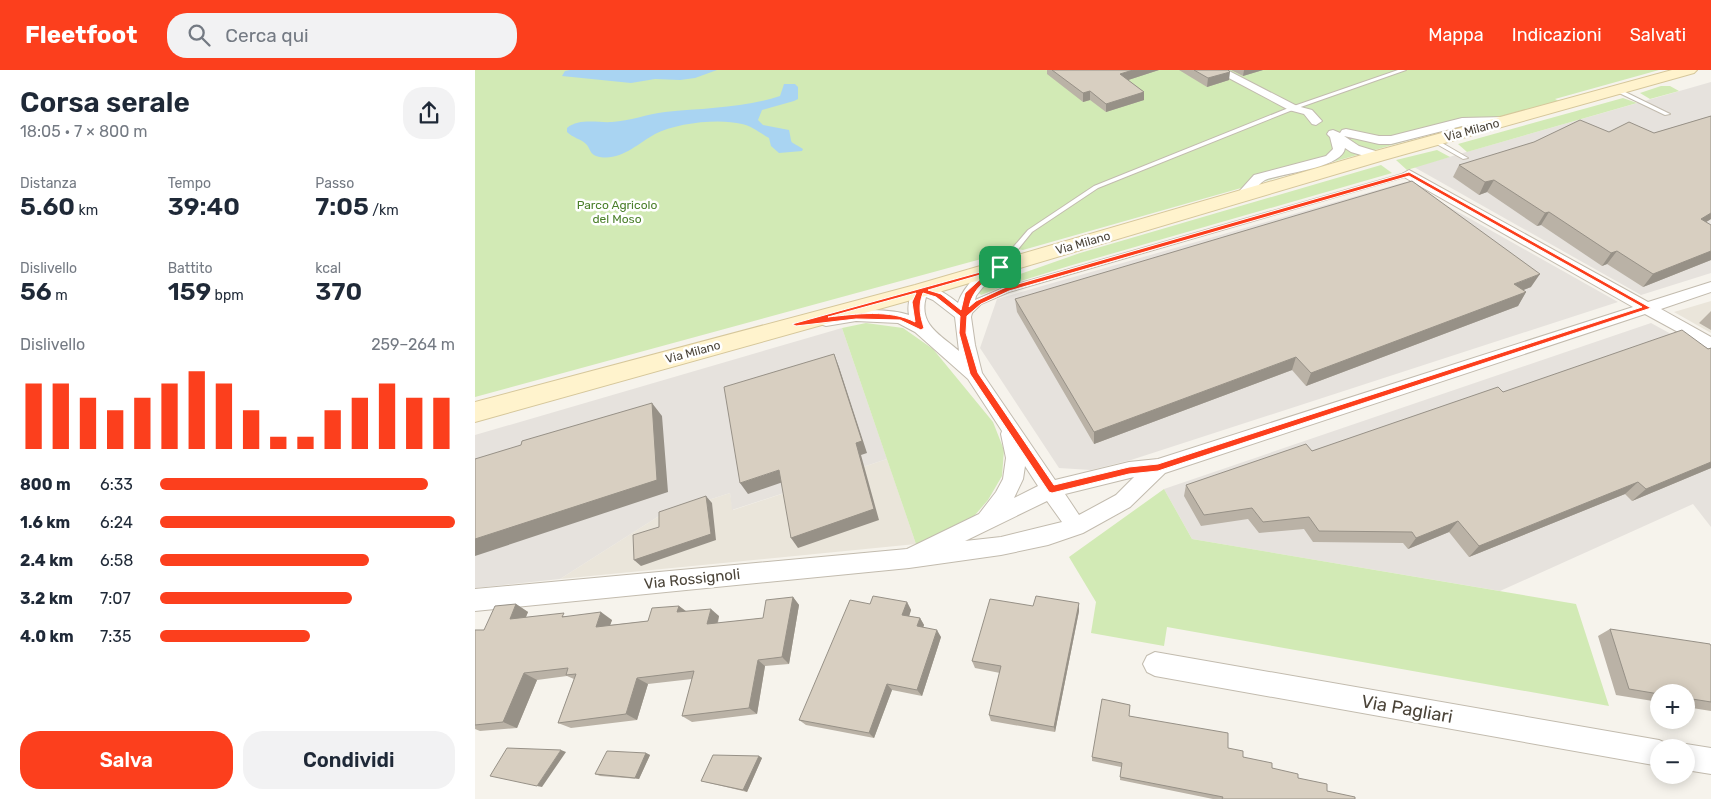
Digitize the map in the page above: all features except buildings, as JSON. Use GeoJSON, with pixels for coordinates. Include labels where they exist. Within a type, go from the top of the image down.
{"type":"FeatureCollection","features":[{"type":"Feature","properties":{"kind":"main road","name":"Via Milano"},"geometry":{"type":"LineString","coordinates":[[475,412],[921,290],[1378,156],[1689,70]]}},
{"type":"Feature","properties":{"kind":"street"},"geometry":{"type":"LineString","coordinates":[[1229,74],[1293,108],[1300,116],[1316,121],[1337,133],[1355,149],[1378,156]]}},
{"type":"Feature","properties":{"kind":"street"},"geometry":{"type":"LineString","coordinates":[[1337,133],[1379,140],[1391,140],[1462,122],[1505,121]]}},
{"type":"Feature","properties":{"kind":"street"},"geometry":{"type":"LineString","coordinates":[[1242,196],[1259,178],[1330,159],[1339,150],[1337,133]]}},
{"type":"Feature","properties":{"kind":"street"},"geometry":{"type":"LineString","coordinates":[[1409,174],[1711,344]]}},
{"type":"Feature","properties":{"kind":"street","name":"Via Rossignoli"},"geometry":{"type":"LineString","coordinates":[[974,374],[963,333],[968,295],[982,280],[1000,267]]}},
{"type":"Feature","properties":{"kind":"street","name":"Via Rossignoli"},"geometry":{"type":"LineString","coordinates":[[909,558],[1052,489],[1129,470],[1158,467],[1711,287]]}},
{"type":"Feature","properties":{"kind":"street"},"geometry":{"type":"LineString","coordinates":[[921,328],[916,314],[916,302],[921,290],[939,296],[964,316]]}},
{"type":"Feature","properties":{"kind":"street","name":"Via Rossignoli"},"geometry":{"type":"LineString","coordinates":[[796,324],[856,316],[901,318],[921,328],[974,374],[1052,489]]}},
{"type":"Feature","properties":{"kind":"street","name":"Via Rossignoli"},"geometry":{"type":"LineString","coordinates":[[980,524],[1003,501],[1015,478],[1015,448],[1005,419]]}},
{"type":"Feature","properties":{"kind":"street","name":"Via Rossignoli"},"geometry":{"type":"LineString","coordinates":[[475,600],[909,558],[1001,546],[1048,536],[1076,527],[1123,501],[1158,467]]}},
{"type":"Feature","properties":{"kind":"street"},"geometry":{"type":"LineString","coordinates":[[1052,489],[1076,527]]}},
{"type":"Feature","properties":{"kind":"street","name":"Via Pagliari"},"geometry":{"type":"LineString","coordinates":[[1155,664],[1650,750]]}},
{"type":"Feature","properties":{"kind":"street"},"geometry":{"type":"LineString","coordinates":[[1695,758],[1711,761]]}},
{"type":"Feature","properties":{"kind":"lane"},"geometry":{"type":"LineString","coordinates":[[1000,267],[1030,231],[1096,187],[1293,108],[1403,70]]}},
{"type":"Feature","properties":{"kind":"lane"},"geometry":{"type":"LineString","coordinates":[[1617,90],[1667,114]]}},
{"type":"Feature","properties":{"kind":"lane"},"geometry":{"type":"LineString","coordinates":[[1435,140],[1465,158]]}},
{"type":"Feature","properties":{"kind":"lane"},"geometry":{"type":"LineString","coordinates":[[964,316],[978,302],[1006,290],[1409,174]]}},
{"type":"Feature","properties":{"kind":"shaded area"},"geometry":{"type":"Polygon","coordinates":[[[1711,82],[1711,273],[1641,295],[1414,167],[1711,82]]]}},
{"type":"Feature","properties":{"kind":"shaded area"},"geometry":{"type":"Polygon","coordinates":[[[1405,182],[1618,302],[1131,460],[1091,470],[1059,468],[980,348],[997,299],[1405,182]]]}},
{"type":"Feature","properties":{"kind":"shaded area"},"geometry":{"type":"Polygon","coordinates":[[[1711,301],[1711,333],[1674,312],[1711,301]]]}},
{"type":"Feature","properties":{"kind":"shaded area"},"geometry":{"type":"Polygon","coordinates":[[[1651,323],[1711,356],[1711,527],[1693,504],[1500,591],[1192,539],[1164,489],[1651,323]]]}},
{"type":"Feature","properties":{"kind":"shaded area"},"geometry":{"type":"Polygon","coordinates":[[[842,328],[887,459],[732,510],[730,493],[659,516],[560,579],[475,588],[475,435],[842,328]]]}},
{"type":"Feature","properties":{"kind":"shaded area"},"geometry":{"type":"Polygon","coordinates":[[[887,459],[916,544],[560,579],[659,516],[730,493],[733,510],[887,459]]]}},
{"type":"Feature","properties":{"kind":"green space","name":"Parco Agricolo del Moso"},"geometry":{"type":"Polygon","coordinates":[[[475,70],[1659,70],[1555,99],[1559,101],[1501,118],[1487,118],[1023,250],[1018,249],[475,397],[475,70]]]}},
{"type":"Feature","properties":{"kind":"green space"},"geometry":{"type":"Polygon","coordinates":[[[1661,86],[1670,86],[1679,91],[1650,99],[1640,93],[1661,86]]]}},
{"type":"Feature","properties":{"kind":"green space"},"geometry":{"type":"Polygon","coordinates":[[[1623,98],[1637,103],[1467,152],[1458,144],[1623,98]]]}},
{"type":"Feature","properties":{"kind":"green space"},"geometry":{"type":"Polygon","coordinates":[[[1437,150],[1450,157],[1407,170],[1396,160],[1437,150]]]}},
{"type":"Feature","properties":{"kind":"green space"},"geometry":{"type":"Polygon","coordinates":[[[1381,165],[1392,173],[1069,266],[981,295],[977,291],[986,286],[1080,253],[1381,165]]]}},
{"type":"Feature","properties":{"kind":"green space"},"geometry":{"type":"Polygon","coordinates":[[[866,323],[903,328],[933,349],[993,422],[1004,450],[1002,476],[988,500],[969,522],[937,537],[916,544],[842,328],[866,323]]]}},
{"type":"Feature","properties":{"kind":"green space"},"geometry":{"type":"Polygon","coordinates":[[[1164,489],[1192,539],[1576,604],[1609,706],[1167,627],[1164,646],[1091,633],[1096,602],[1069,557],[1164,489]]]}},
{"type":"Feature","properties":{"kind":"water"},"geometry":{"type":"Polygon","coordinates":[[[717,70],[695,78],[680,80],[655,79],[631,83],[562,76],[565,71],[717,70]]]}},
{"type":"Feature","properties":{"kind":"water"},"geometry":{"type":"Polygon","coordinates":[[[784,84],[795,84],[798,87],[798,99],[762,110],[758,120],[763,125],[789,130],[792,142],[803,149],[802,151],[779,153],[771,146],[769,138],[749,126],[722,121],[686,124],[664,130],[620,155],[612,157],[594,155],[586,144],[567,132],[567,128],[583,122],[619,121],[658,113],[738,105],[766,100],[780,96],[784,84]]]}},
{"type":"Feature","properties":{"kind":"route"},"geometry":{"type":"LineString","coordinates":[[1000,267],[921,290],[916,302],[916,314],[921,328],[901,318],[856,316],[796,324],[921,290],[939,296],[964,316],[978,302],[1006,290],[1409,174],[1648,308],[1158,467],[1129,470],[1052,489],[974,374],[963,333],[964,316],[968,295],[982,280],[1000,267]]}}]}
